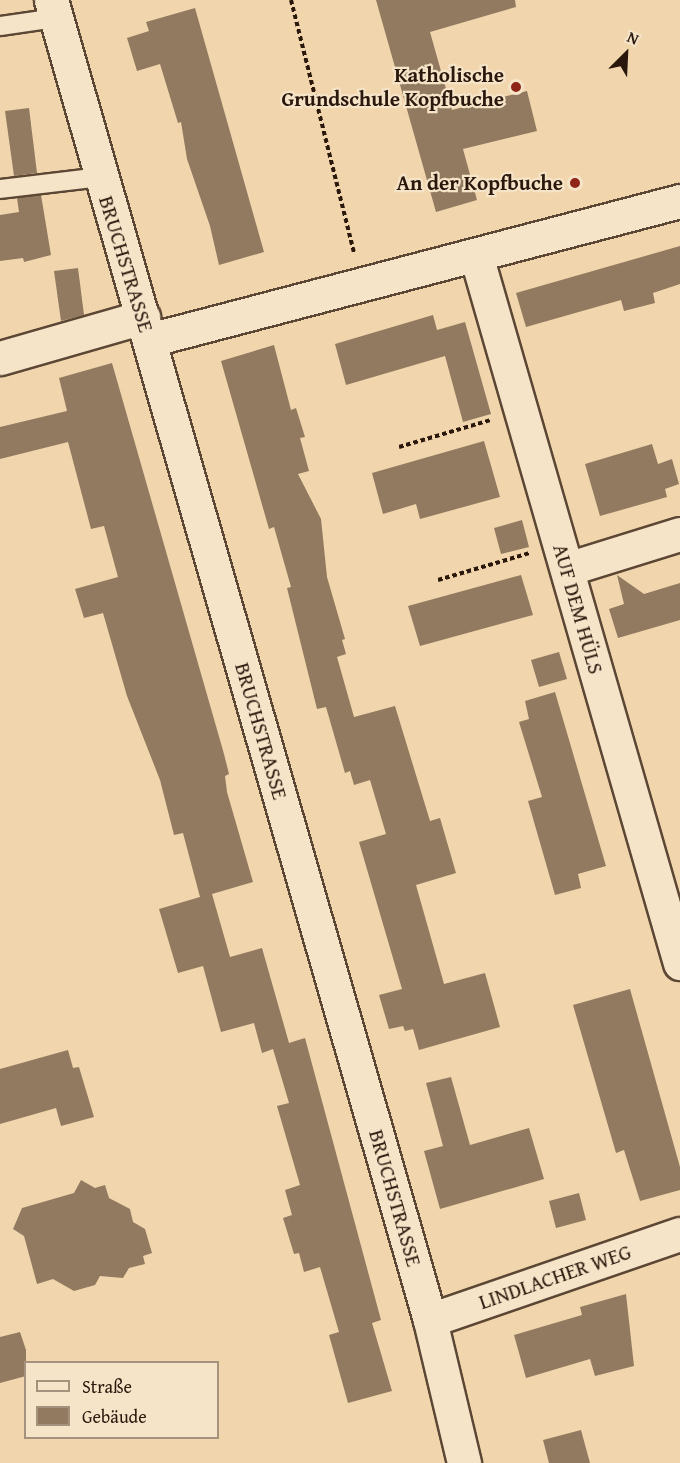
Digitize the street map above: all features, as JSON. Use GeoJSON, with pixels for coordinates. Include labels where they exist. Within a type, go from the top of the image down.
{"type":"FeatureCollection","features":[{"type":"Feature","properties":{"kind":"street","name":"BRUCHSTRASSE"},"geometry":{"type":"LineString","coordinates":[[54,9],[100,177],[146,328],[429,1320],[464,1463]]}},
{"type":"Feature","properties":{"kind":"street"},"geometry":{"type":"LineString","coordinates":[[0,358],[362,285],[680,201]]}},
{"type":"Feature","properties":{"kind":"street","name":"AUF DEM HÜLS"},"geometry":{"type":"LineString","coordinates":[[476,255],[563,556],[668,873],[680,963]]}},
{"type":"Feature","properties":{"kind":"street"},"geometry":{"type":"LineString","coordinates":[[563,556],[680,534]]}},
{"type":"Feature","properties":{"kind":"street","name":"LINDLACHER WEG"},"geometry":{"type":"LineString","coordinates":[[429,1320],[680,1234]]}},
{"type":"Feature","properties":{"kind":"lane"},"geometry":{"type":"LineString","coordinates":[[0,26],[54,9]]}},
{"type":"Feature","properties":{"kind":"lane"},"geometry":{"type":"LineString","coordinates":[[0,189],[100,177]]}},
{"type":"Feature","properties":{"kind":"path"},"geometry":{"type":"LineString","coordinates":[[291,0],[362,285]]}},
{"type":"Feature","properties":{"kind":"path"},"geometry":{"type":"LineString","coordinates":[[399,447],[521,412]]}},
{"type":"Feature","properties":{"kind":"path"},"geometry":{"type":"LineString","coordinates":[[438,580],[563,556]]}},
{"type":"Feature","properties":{"kind":"building"},"geometry":{"type":"Polygon","coordinates":[[[376,0],[515,0],[516,7],[430,32],[452,110],[527,91],[537,131],[463,149],[477,200],[436,212],[376,0]]]}},
{"type":"Feature","properties":{"kind":"building"},"geometry":{"type":"Polygon","coordinates":[[[195,8],[264,252],[219,265],[210,226],[187,159],[181,122],[178,123],[160,64],[137,71],[127,38],[149,31],[146,22],[195,8]]]}},
{"type":"Feature","properties":{"kind":"building"},"geometry":{"type":"Polygon","coordinates":[[[29,108],[37,173],[14,176],[5,111],[29,108]]]}},
{"type":"Feature","properties":{"kind":"building"},"geometry":{"type":"Polygon","coordinates":[[[41,195],[51,255],[24,262],[23,258],[0,261],[0,215],[19,212],[17,198],[41,195]]]}},
{"type":"Feature","properties":{"kind":"building"},"geometry":{"type":"Polygon","coordinates":[[[680,246],[680,284],[653,293],[655,303],[624,311],[621,300],[526,327],[516,293],[680,246]]]}},
{"type":"Feature","properties":{"kind":"building"},"geometry":{"type":"Polygon","coordinates":[[[78,268],[84,315],[61,321],[54,271],[78,268]]]}},
{"type":"Feature","properties":{"kind":"building"},"geometry":{"type":"Polygon","coordinates":[[[433,315],[437,330],[465,322],[491,414],[463,422],[445,356],[346,385],[335,344],[433,315]]]}},
{"type":"Feature","properties":{"kind":"building"},"geometry":{"type":"Polygon","coordinates":[[[274,345],[291,410],[296,408],[305,437],[300,438],[309,471],[298,474],[321,519],[327,577],[345,639],[342,640],[346,654],[337,657],[354,717],[395,706],[430,821],[440,818],[456,873],[416,885],[444,984],[485,973],[500,1027],[419,1050],[413,1029],[405,1031],[403,1026],[389,1029],[379,995],[402,989],[359,842],[386,834],[370,780],[354,785],[350,771],[345,773],[326,707],[317,709],[287,588],[291,587],[274,527],[269,529],[221,361],[274,345]]]}},
{"type":"Feature","properties":{"kind":"building"},"geometry":{"type":"Polygon","coordinates":[[[112,363],[224,754],[229,774],[225,776],[227,792],[253,882],[212,894],[230,957],[262,948],[289,1043],[305,1038],[381,1320],[372,1323],[392,1391],[348,1403],[329,1335],[339,1332],[320,1267],[304,1272],[299,1253],[294,1254],[283,1218],[292,1215],[285,1190],[300,1185],[277,1106],[289,1103],[273,1049],[262,1053],[254,1023],[221,1032],[203,966],[178,973],[159,909],[200,897],[183,833],[174,835],[160,780],[127,696],[103,613],[84,618],[75,589],[118,577],[104,526],[91,529],[68,442],[0,459],[0,427],[67,411],[59,378],[112,363]]]}},
{"type":"Feature","properties":{"kind":"building"},"geometry":{"type":"Polygon","coordinates":[[[484,441],[500,497],[420,519],[416,504],[383,514],[372,473],[484,441]]]}},
{"type":"Feature","properties":{"kind":"building"},"geometry":{"type":"Polygon","coordinates":[[[652,444],[658,464],[672,459],[679,484],[665,489],[667,497],[600,516],[585,464],[652,444]]]}},
{"type":"Feature","properties":{"kind":"building"},"geometry":{"type":"Polygon","coordinates":[[[522,520],[529,547],[501,554],[494,528],[522,520]]]}},
{"type":"Feature","properties":{"kind":"building"},"geometry":{"type":"Polygon","coordinates":[[[521,575],[533,615],[420,646],[408,606],[521,575]]]}},
{"type":"Feature","properties":{"kind":"building"},"geometry":{"type":"Polygon","coordinates":[[[617,575],[644,594],[680,583],[680,620],[618,638],[609,609],[624,604],[617,575]]]}},
{"type":"Feature","properties":{"kind":"building"},"geometry":{"type":"Polygon","coordinates":[[[559,652],[567,679],[539,687],[531,660],[559,652]]]}},
{"type":"Feature","properties":{"kind":"building"},"geometry":{"type":"Polygon","coordinates":[[[555,692],[606,866],[578,874],[581,888],[555,895],[528,801],[542,797],[519,722],[529,719],[525,701],[555,692]]]}},
{"type":"Feature","properties":{"kind":"building"},"geometry":{"type":"Polygon","coordinates":[[[630,989],[680,1167],[680,1190],[640,1201],[624,1150],[616,1153],[573,1005],[630,989]]]}},
{"type":"Feature","properties":{"kind":"building"},"geometry":{"type":"Polygon","coordinates":[[[68,1050],[73,1068],[79,1067],[94,1117],[61,1126],[56,1108],[0,1124],[0,1069],[68,1050]]]}},
{"type":"Feature","properties":{"kind":"building"},"geometry":{"type":"Polygon","coordinates":[[[451,1077],[470,1145],[529,1128],[544,1179],[440,1209],[424,1151],[443,1146],[426,1083],[451,1077]]]}},
{"type":"Feature","properties":{"kind":"building"},"geometry":{"type":"Polygon","coordinates":[[[81,1180],[95,1188],[105,1185],[109,1198],[130,1209],[133,1222],[145,1229],[152,1253],[143,1256],[145,1264],[129,1268],[123,1278],[100,1276],[95,1285],[74,1291],[53,1279],[37,1284],[24,1236],[13,1229],[22,1208],[74,1193],[81,1180]]]}},
{"type":"Feature","properties":{"kind":"building"},"geometry":{"type":"Polygon","coordinates":[[[579,1193],[586,1220],[556,1228],[549,1201],[579,1193]]]}},
{"type":"Feature","properties":{"kind":"building"},"geometry":{"type":"Polygon","coordinates":[[[626,1294],[634,1366],[595,1376],[590,1359],[526,1378],[514,1335],[582,1315],[580,1307],[626,1294]]]}},
{"type":"Feature","properties":{"kind":"building"},"geometry":{"type":"Polygon","coordinates":[[[20,1332],[26,1350],[24,1377],[0,1383],[0,1337],[20,1332]]]}},
{"type":"Feature","properties":{"kind":"building"},"geometry":{"type":"Polygon","coordinates":[[[581,1430],[590,1463],[549,1463],[543,1440],[581,1430]]]}},
{"type":"Feature","properties":{"kind":"place","name":"Katholische Grundschule Kopfbuche"},"geometry":{"type":"Point","coordinates":[516,87]}},
{"type":"Feature","properties":{"kind":"place","name":"An der Kopfbuche"},"geometry":{"type":"Point","coordinates":[575,183]}}]}
